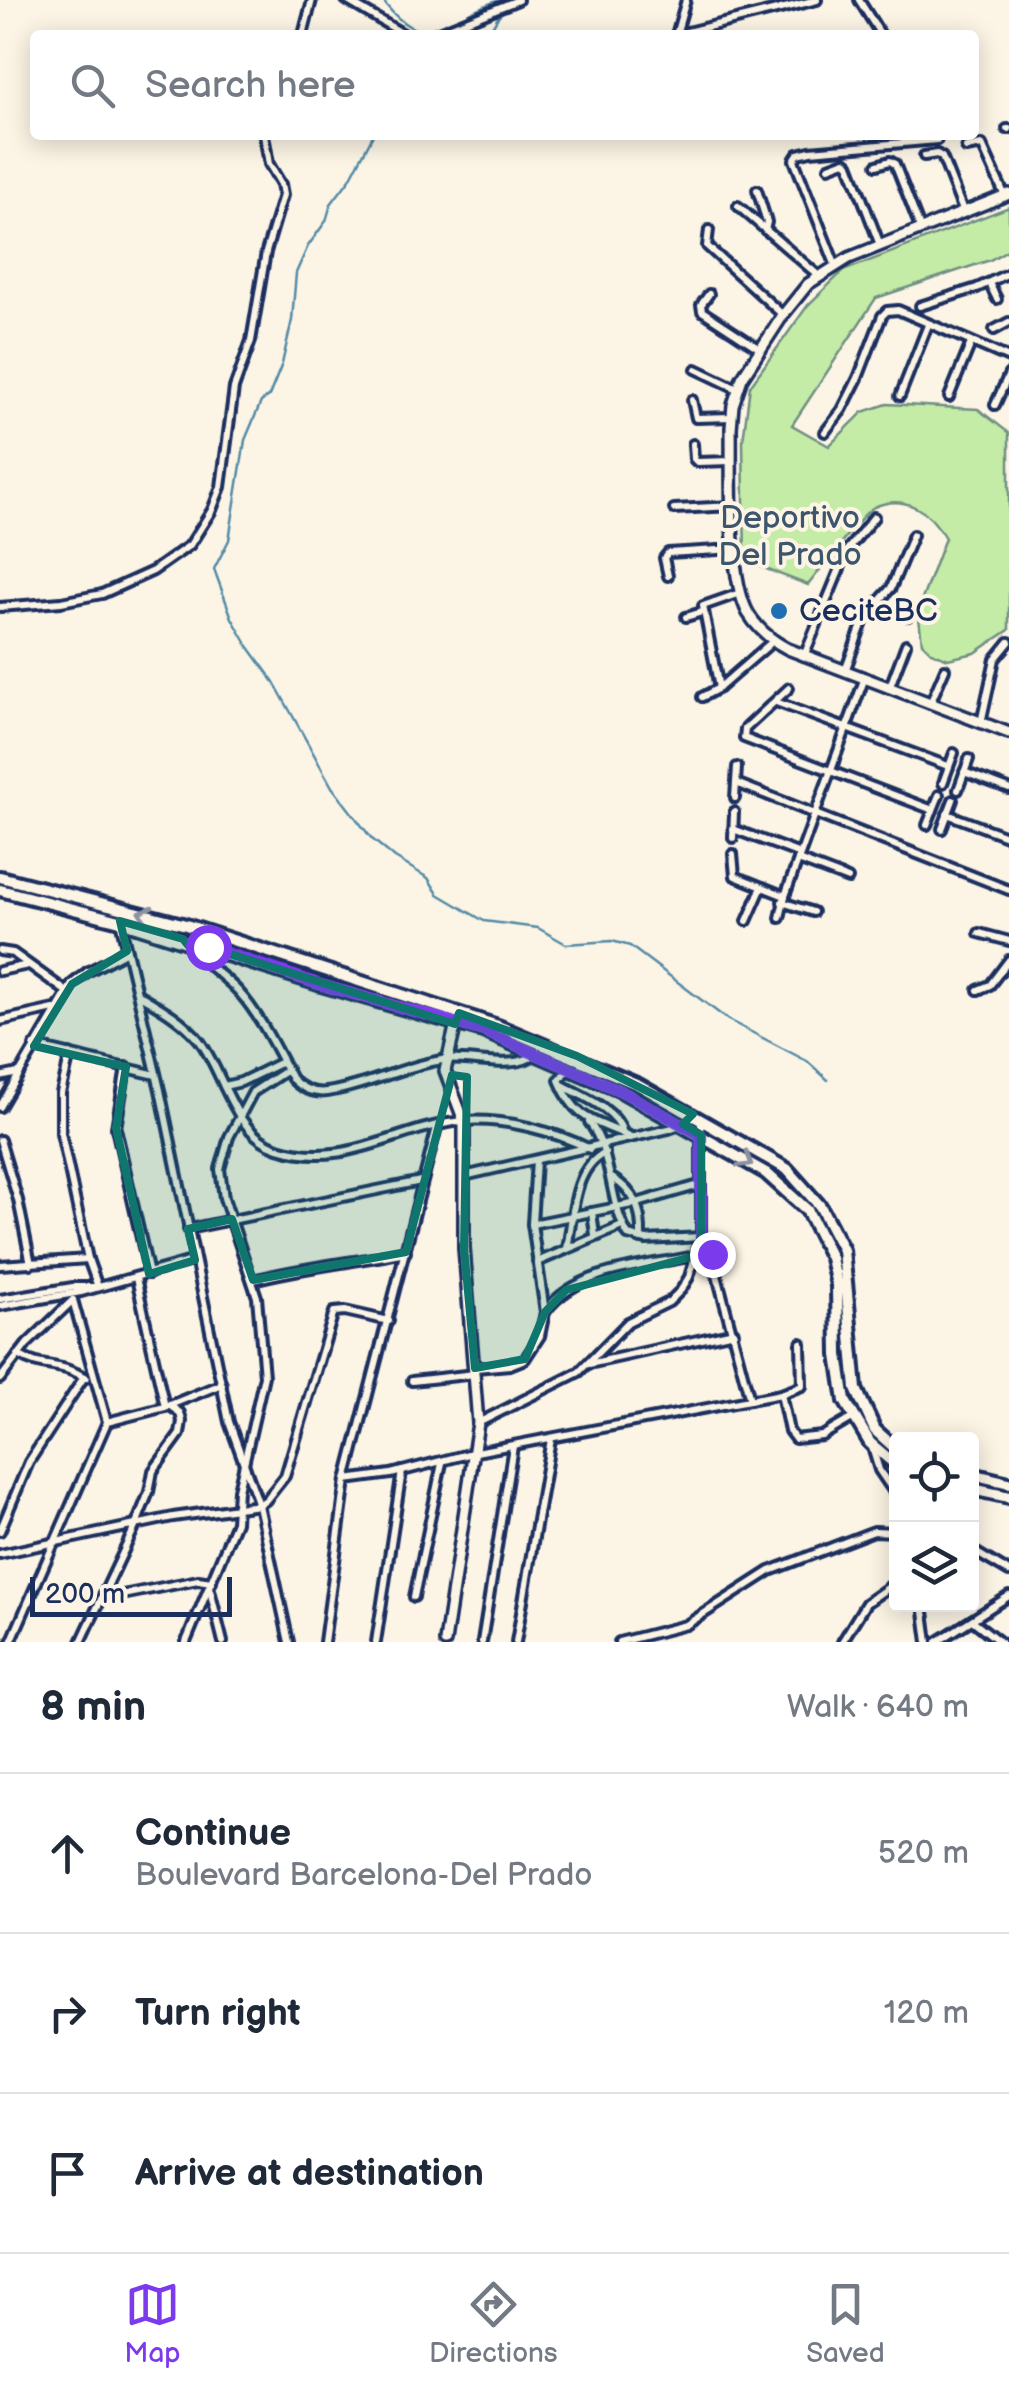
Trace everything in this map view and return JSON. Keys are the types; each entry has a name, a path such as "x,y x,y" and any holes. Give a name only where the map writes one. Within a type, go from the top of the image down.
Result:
{"main road":[{"path":"0,877 186,925 457,1019 577,1056 697,1116 787,1170 831,1222 845,1262 856,1389 875,1430 889,1443"},
{"path":"0,894 120,920 318,984 457,1019 571,1068 682,1124 766,1173 807,1210 831,1258 837,1286 838,1355 845,1401 870,1443 889,1459"},
{"path":"838,1355 851,1358"},
{"path":"979,1476 1009,1482"},
{"path":"979,1491 1009,1497"}],"street":[{"path":"305,30 312,0"},
{"path":"346,0 397,30"},
{"path":"443,30 518,0"},
{"path":"677,30 686,0"},
{"path":"696,30 817,0"},
{"path":"858,0 878,30"},
{"path":"0,607 102,594 165,564 190,546 212,510 221,487 234,388 251,341 266,252 282,195 281,184 269,164 265,140"},
{"path":"836,264 794,160 810,151 937,140"},
{"path":"966,148 982,145 1007,195 836,264 819,276 784,315 760,349 738,389 732,417 735,549 740,593 750,615 773,641 864,680 1009,733"},
{"path":"924,156 942,157 964,214"},
{"path":"829,167 845,161 849,164 880,246"},
{"path":"877,165 890,161 896,164 922,230"},
{"path":"757,190 768,222 765,230"},
{"path":"738,206 819,276"},
{"path":"710,230 707,246 784,315"},
{"path":"920,306 1009,274"},
{"path":"989,283 996,299"},
{"path":"708,294 702,311 760,349"},
{"path":"825,432 842,410 858,378 882,316 892,309 1009,358"},
{"path":"994,330 1009,322"},
{"path":"900,396 928,325"},
{"path":"949,397 970,343"},
{"path":"696,368 738,389"},
{"path":"995,405 1009,374"},
{"path":"692,400 696,418 732,417"},
{"path":"692,444 697,462 732,460"},
{"path":"674,508 734,506"},
{"path":"804,656 848,549 874,517"},
{"path":"844,672 865,617 891,588 912,535"},
{"path":"668,576 664,558 668,553 735,549"},
{"path":"686,617 740,593"},
{"path":"874,604 908,616"},
{"path":"703,609 720,688"},
{"path":"702,697 720,688 773,641"},
{"path":"981,723 994,659 1009,642"},
{"path":"889,689 906,644"},
{"path":"930,704 945,669"},
{"path":"780,918 864,680"},
{"path":"789,688 744,734 746,740 932,810"},
{"path":"776,702 948,766"},
{"path":"943,783 954,753"},
{"path":"958,790 968,759"},
{"path":"735,798 737,767"},
{"path":"964,772 1009,789"},
{"path":"736,783 1009,890"},
{"path":"926,824 939,794"},
{"path":"942,829 953,800"},
{"path":"734,812 733,834 848,879"},
{"path":"947,814 1009,837"},
{"path":"733,854 735,876 813,912"},
{"path":"747,921 762,887"},
{"path":"120,920 229,1422 258,1504 290,1642"},
{"path":"979,933 1009,941"},
{"path":"183,939 201,961 235,987 302,1088 328,1092 446,1058 512,1062 528,1060 536,1053"},
{"path":"201,961 208,947"},
{"path":"0,1107 67,992 87,972 127,950"},
{"path":"0,951 12,953 67,992"},
{"path":"978,990 990,985 1009,960"},
{"path":"0,970 30,965"},
{"path":"137,994 190,1030 202,1044 250,1130 275,1148 312,1156 352,1152 464,1121 509,1124 604,1150"},
{"path":"0,1021 55,1009"},
{"path":"445,1642 478,1423 476,1371 466,1300 464,1121 446,1079 446,1058 457,1019"},
{"path":"34,1046 156,1076"},
{"path":"70,1054 59,1111 88,1259 98,1287"},
{"path":"224,1086 242,1082 282,1062"},
{"path":"126,1067 116,1128 148,1274"},
{"path":"571,1068 560,1076 561,1084 604,1150 616,1207 631,1238 701,1238"},
{"path":"185,1642 232,1534 264,1376 262,1331 253,1280 224,1198 220,1168 229,1137 252,1092 287,1070"},
{"path":"0,1077 19,1073"},
{"path":"561,1084 607,1111 621,1124 623,1133"},
{"path":"478,1423 579,1372 628,1322 669,1302 689,1277 701,1238 701,1135 697,1116 632,1138 594,1158 579,1180 567,1249"},
{"path":"588,1122 632,1138"},
{"path":"324,1642 346,1480 437,1128"},
{"path":"0,1140 31,1264"},
{"path":"464,1176 590,1148"},
{"path":"536,1160 532,1224 545,1312"},
{"path":"610,1177 630,1189 637,1203 640,1239"},
{"path":"188,1229 421,1182"},
{"path":"532,1224 637,1203 700,1185"},
{"path":"592,1212 595,1235"},
{"path":"537,1262 622,1226"},
{"path":"701,1238 714,1259 750,1400"},
{"path":"253,1280 300,1268 406,1252"},
{"path":"412,1381 510,1365 525,1359 537,1344 545,1312 554,1300 578,1283 695,1256"},
{"path":"0,1266 88,1259"},
{"path":"0,1302 81,1292 195,1260"},
{"path":"81,1642 149,1492 153,1471 180,1434 182,1421 180,1414 167,1406 136,1278"},
{"path":"0,1302 73,1287 98,1287"},
{"path":"0,1380 18,1356 81,1292"},
{"path":"11,1642 107,1422 73,1300"},
{"path":"0,1554 258,1504 285,1476 334,1312 389,1322"},
{"path":"588,1364 734,1332"},
{"path":"346,1480 782,1394 802,1386 801,1343"},
{"path":"18,1356 34,1365 68,1366 94,1382"},
{"path":"0,1531 29,1462 84,1377"},
{"path":"107,1422 167,1406 222,1384"},
{"path":"782,1394 789,1431 795,1440 822,1436 854,1417"},
{"path":"516,1642 551,1439"},
{"path":"870,1443 889,1485"},
{"path":"482,1642 513,1446"},
{"path":"414,1597 442,1463"},
{"path":"376,1642 402,1471"},
{"path":"618,1642 686,1625 770,1570 874,1531 889,1532"},
{"path":"979,1554 1009,1572"},
{"path":"100,1600 198,1580 211,1585"},
{"path":"211,1585 224,1642"},
{"path":"842,1642 866,1604 889,1587"},
{"path":"936,1642 1009,1596"},
{"path":"925,1612 928,1642"},
{"path":"972,1620 1000,1642"}],"highlighted area":[{"path":"120,921 183,939 201,961 208,947 455,1024 459,1013 577,1056 693,1114 683,1124 701,1135 701,1237 695,1256 566,1290 545,1312 525,1359 475,1368 464,1248 467,1077 452,1075 406,1252 253,1280 232,1219 188,1229 195,1260 149,1274 116,1128 126,1067 34,1046 72,984 127,951"}],"green space":[{"name":"Deportivo Del Prado","path":"1009,207 1009,249 990,260 876,298 792,425 829,446 863,412 887,404 978,409 1009,433 1009,630 975,653 948,659 922,643 918,610 945,538 932,520 916,508 896,502 874,507 808,585 745,561 743,441 750,386 808,305 843,271"}],"waterway":[{"path":"379,0 398,19 421,30"},
{"path":"429,30 500,0"},
{"path":"488,30 502,10"},
{"path":"370,140 350,179 331,204 326,221 308,246 296,273 292,320 282,364 245,440 229,540 214,569 232,618 274,682 332,787 372,839 428,878 438,894 484,921 538,928 566,944 612,941 630,946 728,1020 807,1061 828,1080"}],"place":[{"name":"CeciteBC","path":"779,611"}],"route":[{"path":"208,947 318,984 483,1031 621,1091 701,1135 701,1238 712,1254"}]}
